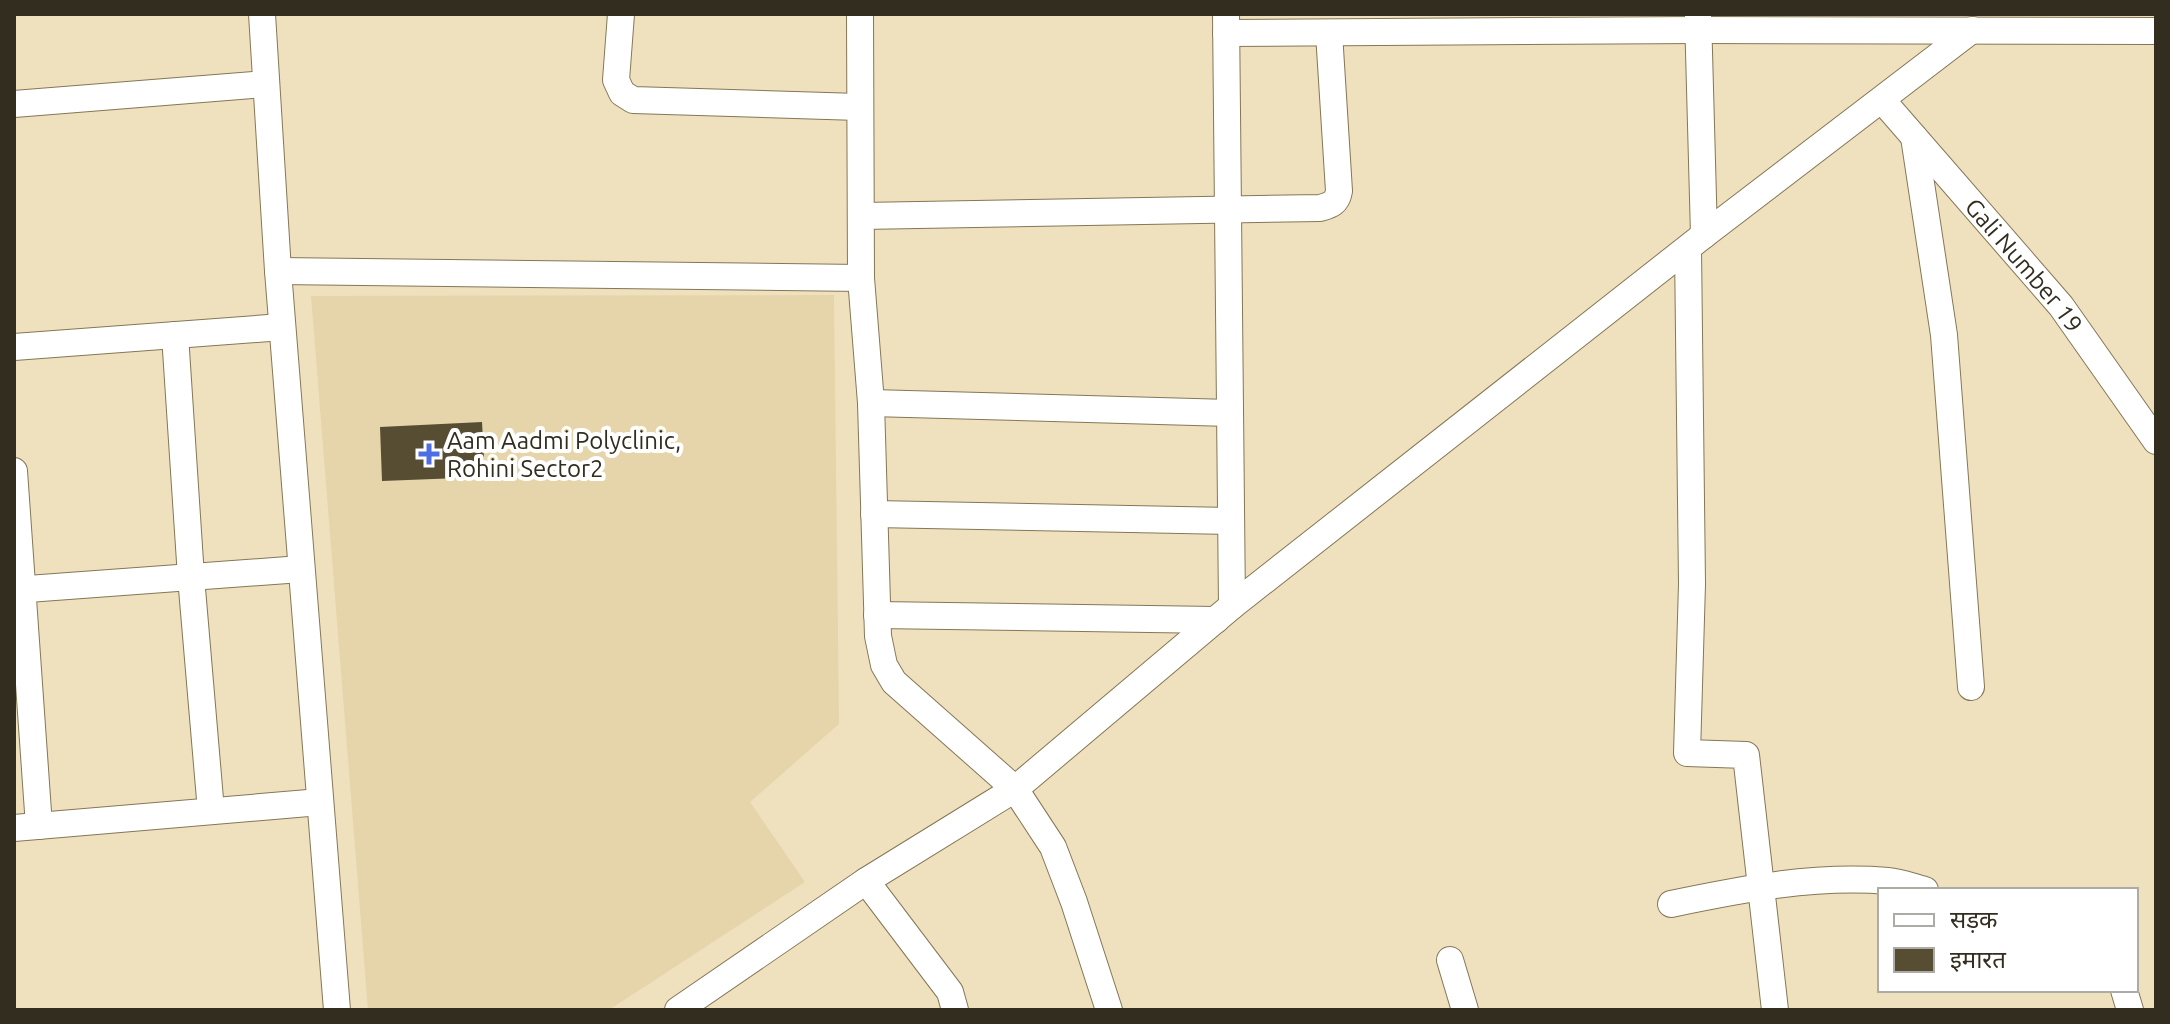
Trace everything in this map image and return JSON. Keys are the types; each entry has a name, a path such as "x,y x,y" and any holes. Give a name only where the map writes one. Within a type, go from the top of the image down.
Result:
{"street":[{"path":"262,14 282,327 337,1010"},
{"path":"621,14 616,80 622,93 633,100 859,107"},
{"path":"860,14 861,278 871,403 878,636 884,665 894,682 1015,789 1053,847 1109,1010"},
{"path":"1224,613 1231,521 1226,24 1329,33 1581,22 1699,22 1972,30 2023,22 2156,31"},
{"path":"1699,22 1687,753 1746,755 1775,1010"},
{"path":"678,1010 866,881 1015,789 1224,613 1696,242 1972,30"},
{"path":"861,216 1228,211 1332,205 1338,197 1329,33"},
{"path":"14,104 266,84"},
{"name":"Gali Number 19","path":"1882,100 2061,306 2156,441"},
{"path":"1914,137 1944,335 1971,687"},
{"path":"278,271 861,278"},
{"path":"14,347 282,327"},
{"path":"175,335 211,811"},
{"path":"871,403 1230,413"},
{"path":"14,471 27,827 320,802"},
{"path":"874,514 1231,521"},
{"path":"18,589 301,569"},
{"path":"877,615 1224,613"},
{"path":"1671,904 1761,885 1833,880 1891,881 1917,888"},
{"path":"866,881 950,992 955,1010"},
{"path":"1450,960 1465,1010"}],"shaded area":[{"path":"834,295 839,724 750,802 805,882 609,1010 368,1010 311,296"}],"building":[{"path":"482,422 485,477 382,481 380,427"}],"place":[{"name":"Aam Aadmi Polyclinic, Rohini Sector2","path":"429,454"}]}
